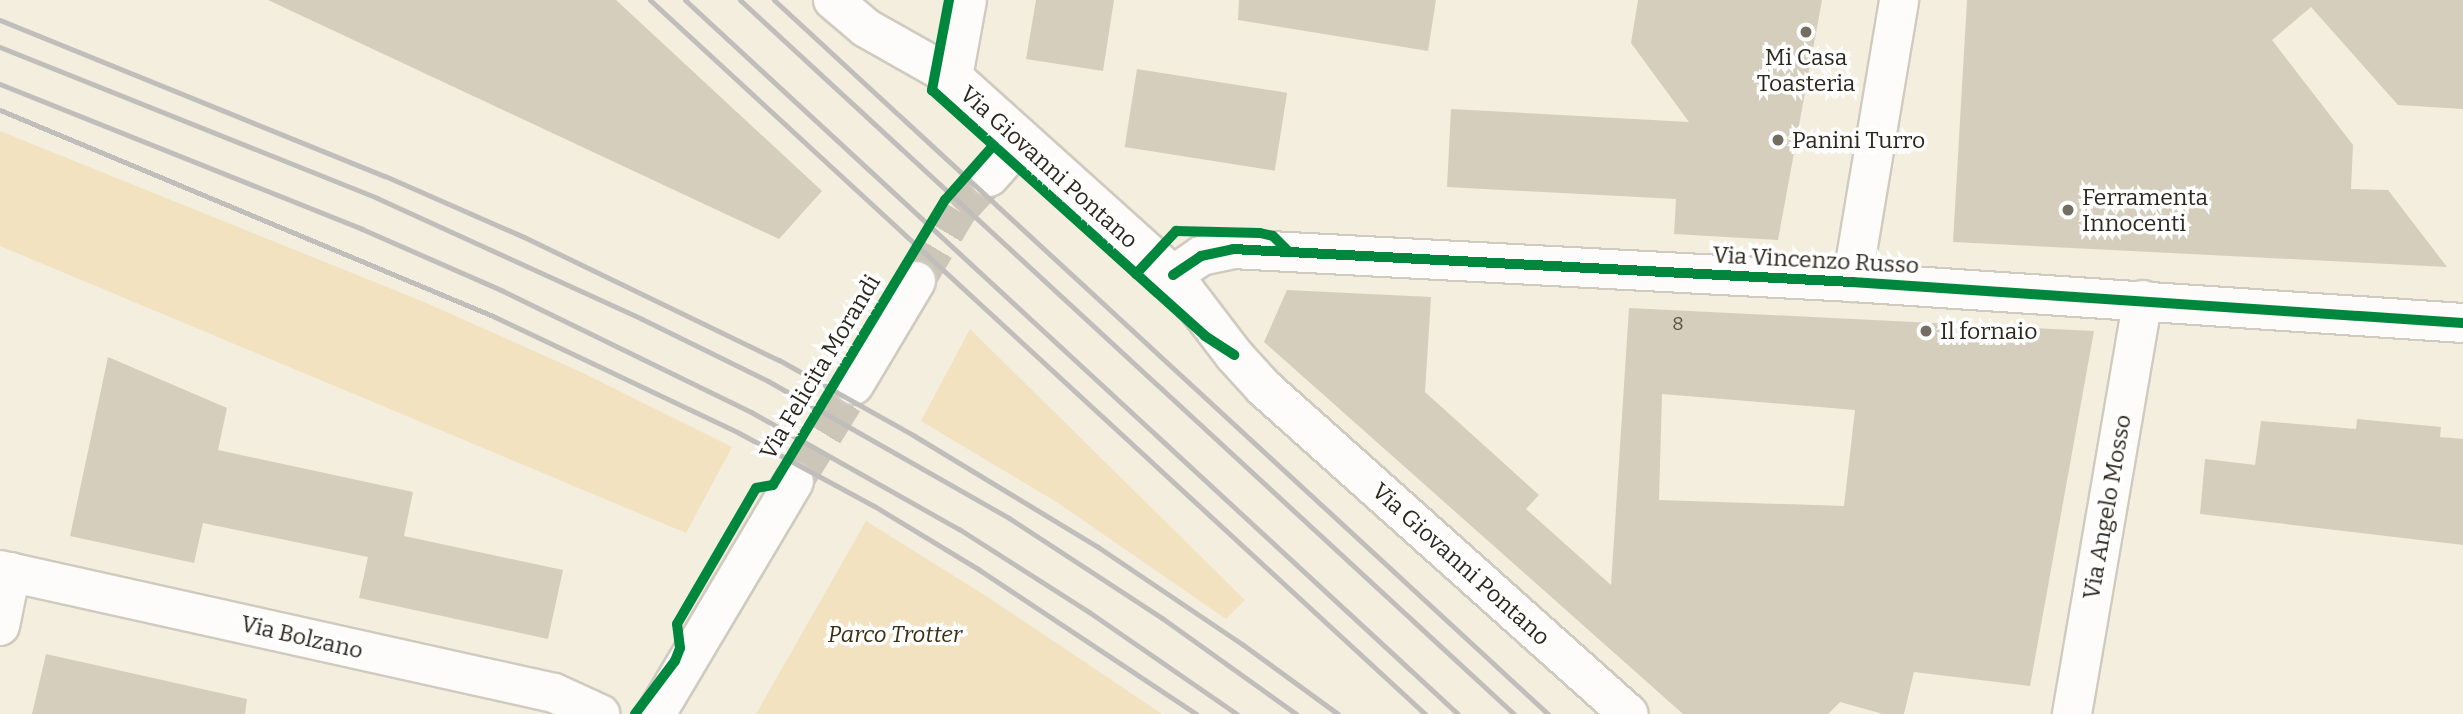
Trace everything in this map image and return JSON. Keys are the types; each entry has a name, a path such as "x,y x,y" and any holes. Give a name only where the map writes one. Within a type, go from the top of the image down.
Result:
{"street":[{"name":"Via Giovanni Pontano","path":"833,0 866,29 953,77 1172,275 1234,355 1264,388 1629,714"},
{"path":"953,77 967,0"},
{"path":"1852,282 1899,0"},
{"path":"989,177 1022,140"},
{"name":"Via Vincenzo Russo","path":"1172,275 1201,256 1233,249 1852,282 2463,323"},
{"name":"Via Felicita Morandi","path":"854,385 916,281"},
{"name":"Via Angelo Mosso","path":"2072,714 2143,300"},
{"name":"Via Felicita Morandi","path":"656,714 794,482"},
{"path":"0,626 6,571"},
{"name":"Via Bolzano","path":"6,571 554,693 600,714"}],"green space":[{"path":"0,131 424,302 581,372 732,447 686,533 0,246"},
{"path":"970,329 1245,600 1226,619 1058,503 921,421"},
{"name":"Parco Trotter","path":"866,521 986,596 1162,714 756,714"}],"building":[{"path":"268,0 616,0 822,191 779,239"},
{"path":"1036,0 1114,0 1103,71 1026,59"},
{"path":"1239,0 1436,0 1428,51 1238,20"},
{"path":"1638,0 1822,0 1778,240 1674,234 1676,199 1447,187 1451,109 1689,122 1631,43"},
{"path":"1967,0 2463,0 2463,109 2398,105 2311,7 2272,40 2353,145 2351,189 2388,190 2447,267 1953,242"},
{"path":"1137,69 1287,93 1275,171 1125,147"},
{"path":"1287,290 1431,297 1425,392 1539,495 1526,509 1611,585 1629,308 2094,331 2030,686 1914,672 1904,714 1883,714 1840,702 1828,714 1683,714 1264,342","holes":["1662,394 1855,410 1844,506 1659,500"]},
{"path":"108,357 227,408 218,450 413,492 404,536 563,570 548,639 359,598 368,557 203,523 194,563 70,536"},
{"path":"2357,419 2441,427 2440,437 2463,439 2463,545 2200,514 2205,459 2255,465 2261,421 2356,429"},
{"path":"46,654 247,699 245,714 32,714"}],"tunnel":[{"path":"916,281 958,210 989,177"},
{"path":"794,482 854,385"}],"railway":[{"path":"650,0 1425,714"},
{"path":"685,0 1458,714"},
{"path":"740,0 1514,714"},
{"path":"774,0 1548,714"},
{"path":"0,20 385,176 524,237 779,360 913,435 1098,547 1242,644 1338,714"},
{"path":"0,47 377,198 642,319 768,381 1009,518 1162,618 1296,714"},
{"path":"0,84 362,229 503,291 751,412 959,529 1089,612 1237,714"},
{"path":"0,110 493,316 739,433 874,506 978,569 1196,714"}],"cycle path":[{"path":"949,0 932,90 1205,336 1234,355"},
{"path":"635,714 675,661 680,648 677,624 756,488 773,485 945,200 993,146"},
{"path":"1136,274 1176,231 1260,233 1273,236 1289,252"},
{"path":"1173,275 1201,256 1233,249 1852,282 2463,323"}],"place":[{"name":"Mi Casa Toasteria","path":"1806,32"},
{"name":"Panini Turro","path":"1778,140"},
{"name":"Ferramenta Innocenti","path":"2068,210"},
{"name":"Il fornaio","path":"1926,331"}]}
